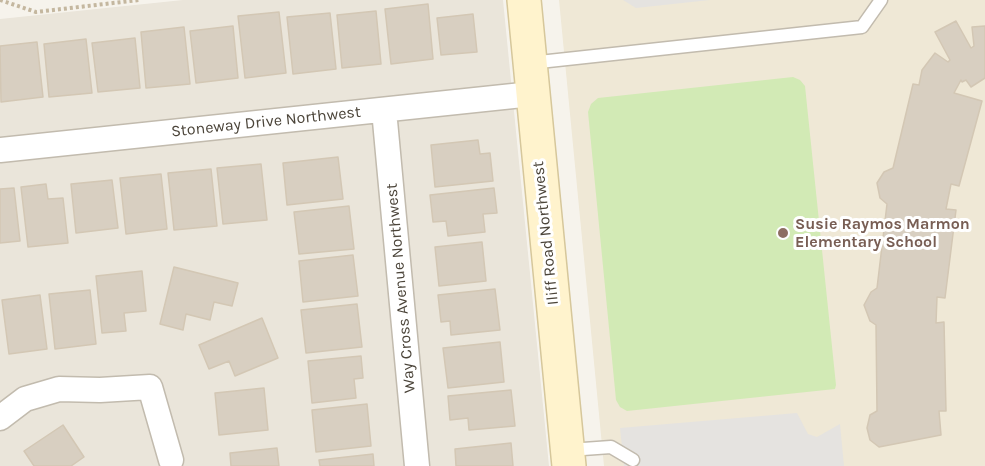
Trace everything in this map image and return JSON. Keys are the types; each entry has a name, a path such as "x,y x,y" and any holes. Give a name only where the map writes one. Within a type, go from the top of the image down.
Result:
{"street":[{"name":"Iliff Road Northwest","path":"524,0 568,458"},
{"name":"Stoneway Drive Northwest","path":"0,150 384,110 530,79"},
{"name":"Way Cross Avenue Northwest","path":"384,110 417,466"},
{"path":"0,418 25,399 59,389 100,390 150,387 171,460"}],"lane":[{"path":"530,79 862,27 881,0"},
{"path":"568,458 611,447 633,460"}],"path":[{"path":"0,0 36,12 139,0"}],"shaded area":[{"path":"183,0 503,0 549,466 0,466 0,19"},
{"name":"Susie Raymos Marmon Elementary School","path":"559,0 985,0 985,466 604,466"},
{"path":"623,0 710,0 636,8"},
{"path":"797,413 808,434 817,437 840,424 844,466 624,466 620,428"}],"green space":[{"path":"793,77 805,86 835,389 627,411 620,407 616,400 588,112 591,104 598,98"}],"building":[{"path":"428,4 433,59 391,64 385,9"},
{"path":"376,11 381,64 342,68 337,15"},
{"path":"279,12 286,73 245,78 238,16"},
{"path":"330,13 336,69 293,74 287,17"},
{"path":"473,14 477,52 441,55 437,18"},
{"path":"956,21 971,48 974,46 972,27 985,26 985,78 971,87 966,80 962,82 961,80 954,93 982,101 959,186 951,184 946,209 956,210 945,298 937,297 936,323 944,322 946,411 939,411 941,435 879,447 870,440 867,428 870,415 877,411 876,325 870,321 864,305 871,292 877,288 887,204 880,198 877,183 884,172 893,168 913,84 919,85 922,70 935,53 948,62 950,60 935,32"},
{"path":"233,26 238,78 196,83 190,31"},
{"path":"184,27 190,84 146,88 141,32"},
{"path":"135,38 140,88 98,92 92,43"},
{"path":"86,39 92,93 49,97 44,44"},
{"path":"37,42 43,97 1,102 0,46"},
{"path":"478,140 480,154 490,153 493,181 435,187 431,145"},
{"path":"338,157 343,199 287,205 283,163"},
{"path":"261,164 267,220 223,224 217,168"},
{"path":"211,169 217,226 174,230 168,173"},
{"path":"161,174 167,229 126,234 120,178"},
{"path":"112,180 118,228 76,233 71,184"},
{"path":"46,184 48,199 63,198 68,243 28,247 21,187"},
{"path":"14,188 20,241 0,243 0,189"},
{"path":"494,188 497,213 483,214 485,232 448,236 446,221 433,222 430,195"},
{"path":"349,206 354,249 299,254 294,212"},
{"path":"482,242 486,281 439,286 435,247"},
{"path":"353,255 358,296 303,302 299,261"},
{"path":"174,267 238,283 232,306 214,302 210,320 186,314 183,330 160,324"},
{"path":"142,271 146,311 124,313 126,331 102,333 96,276"},
{"path":"495,289 500,330 451,335 450,321 441,322 438,295"},
{"path":"90,290 96,344 55,349 49,294"},
{"path":"40,295 47,349 9,354 2,300"},
{"path":"357,304 362,347 306,353 301,310"},
{"path":"262,318 278,358 235,376 229,361 209,369 199,345"},
{"path":"500,342 504,382 448,388 443,348"},
{"path":"361,356 363,378 354,379 356,398 312,403 308,361"},
{"path":"264,388 268,430 219,435 215,393"},
{"path":"511,390 515,426 469,430 468,418 450,420 448,396"},
{"path":"367,404 371,446 316,452 312,410"},
{"path":"63,425 84,457 71,466 34,466 24,451"},
{"path":"511,443 513,466 456,466 455,449"},
{"path":"277,448 279,466 231,466 230,453"},
{"path":"373,454 374,466 320,466 319,460"}],"place":[{"name":"Susie Raymos Marmon Elementary School","path":"783,233"}]}
